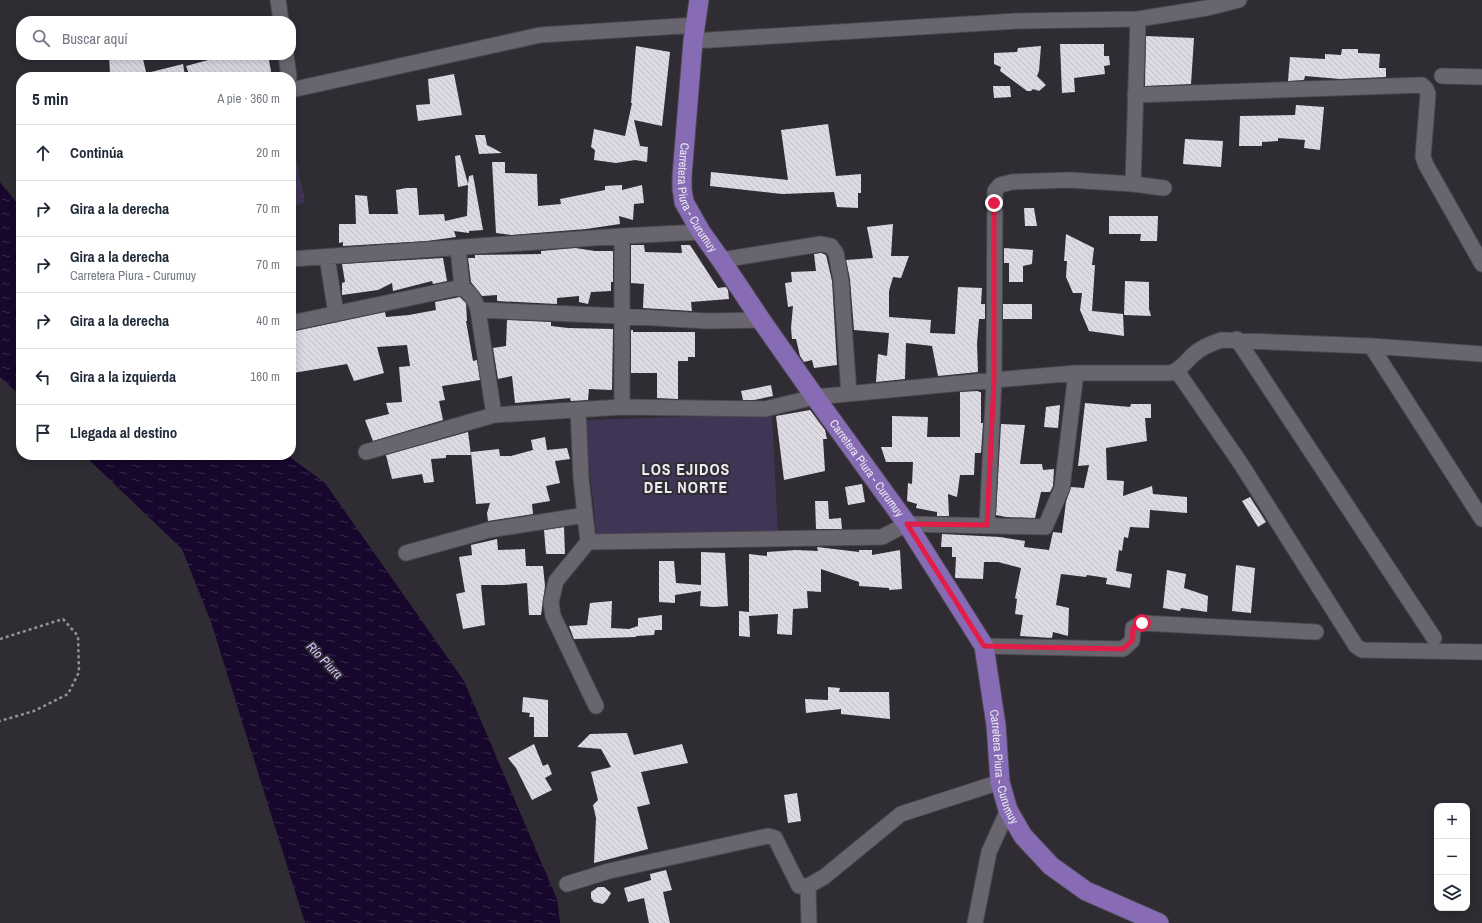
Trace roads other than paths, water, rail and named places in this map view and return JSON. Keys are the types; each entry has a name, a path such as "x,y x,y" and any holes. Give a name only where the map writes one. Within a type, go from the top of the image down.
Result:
{"main road":[{"name":"Carretera Piura - Curumuy","path":"699,0 682,189 684,202 701,232 761,320 907,524 984,646 996,725 1000,782 1008,810 1023,836 1051,866 1086,890 1159,923"}],"street":[{"path":"278,0 280,16"},
{"path":"296,89 540,35 695,33 1017,21 1138,19 1207,8 1239,0"},
{"path":"1133,184 1138,19"},
{"path":"287,60 288,72"},
{"path":"1442,76 1482,77"},
{"path":"1135,96 1422,85 1426,88 1428,94 1423,157 1424,161 1482,264"},
{"path":"296,95 309,86"},
{"path":"987,525 994,380 995,191 1000,185 1012,182 1069,180 1133,184 1164,188"},
{"path":"296,259 622,236 701,232"},
{"path":"622,236 622,407"},
{"path":"721,260 821,244 831,246 836,253 841,280 849,394"},
{"path":"458,248 462,287 470,293 476,301 478,310 494,415"},
{"path":"327,257 336,314"},
{"path":"296,322 462,287"},
{"path":"478,310 707,321 761,320"},
{"path":"366,452 494,415 622,407 765,409 815,397 994,380 1076,373 1170,373 1177,371 1195,354 1212,343 1222,340 1236,339 1371,346 1482,354"},
{"path":"1236,339 1434,638"},
{"path":"1371,346 1482,519"},
{"path":"1177,371 1241,464 1356,646 1362,650 1482,652"},
{"path":"588,542 882,537 907,524 1045,527 1062,488 1076,373"},
{"path":"578,410 581,478 588,542 556,581 551,602 553,616 596,706"},
{"path":"406,553 489,530 585,515"},
{"path":"984,646 1123,649 1132,641 1133,628 1142,623 1316,632"},
{"path":"567,884 609,871 768,836 775,838 799,886 808,886 824,877 901,814 1000,782"},
{"path":"975,923 989,852 1008,810"},
{"path":"808,886 809,923"}],"water":[{"path":"0,182 16,202 16,391 0,377"},
{"name":"Río Piura","path":"89,460 294,460 325,483 464,681 557,899 560,923 305,923 211,622 182,549"}],"district":[{"name":"LOS EJIDOS DEL NORTE","path":"686,478"}]}
